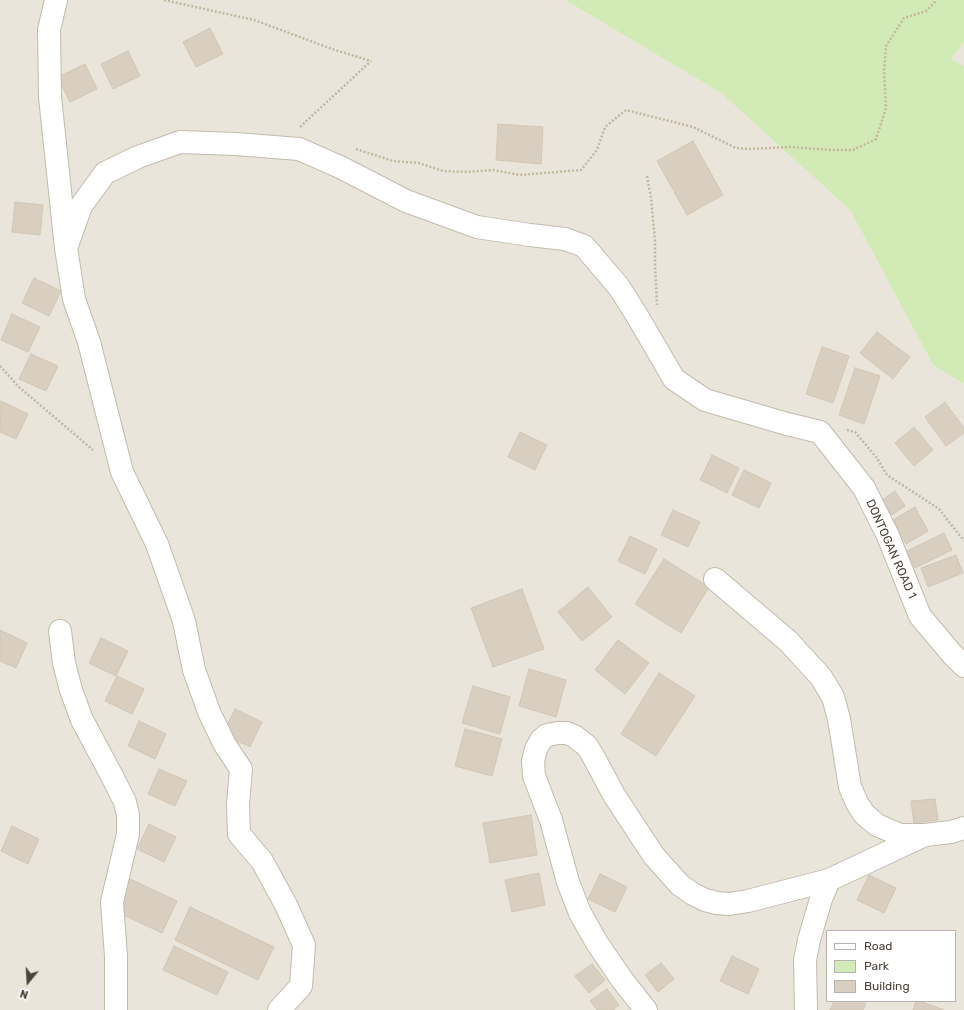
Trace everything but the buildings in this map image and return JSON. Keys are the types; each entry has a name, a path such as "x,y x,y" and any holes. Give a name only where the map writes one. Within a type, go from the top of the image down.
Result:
{"street":[{"path":"56,0 49,30 50,97 66,248 74,299 89,342 122,472 157,544 184,621 194,670 209,712 225,745 241,768 238,804 239,834 262,861 286,904 304,945 301,986 279,1010"},
{"path":"66,248 81,206 105,173 138,157 180,142 236,144 299,149 340,167 406,201 477,226 565,239 584,246 619,287 674,379 705,400 786,424 820,432"},
{"name":"DONTOGAN ROAD 1","path":"820,432 864,488 888,536 920,616 964,666"},
{"path":"714,579 788,641 821,677 833,698 839,719 850,787 864,814 877,825 900,835 925,835 951,832 964,828"},
{"path":"60,631 64,663 71,690 82,720 114,778 125,802 128,815 126,841 112,902 116,956 116,1010"},
{"path":"646,1010 623,981 597,943 580,913 568,882 551,820 534,776 533,762 536,749 541,740 552,734 568,733 587,746 614,795 654,856 680,885 705,900 729,904 748,901 829,880 925,835"},
{"path":"806,1010 805,960 809,940 821,899 829,880"}],"path":[{"path":"164,0 254,20 332,49 371,61 278,148"},
{"path":"349,149 356,149 393,162 419,163 443,171 468,172 493,170 520,175 581,170 597,150 605,127 626,110 693,127 736,148 749,149 790,147 853,150 876,139 886,108 884,70 886,46 904,18 926,11 937,0"},
{"path":"647,176 651,198 655,240 658,308"},
{"path":"0,366 19,387 40,406 122,472"},
{"path":"820,432 831,428 838,428 855,432 877,458 887,475 939,509 964,540"}],"shaded area":[{"path":"0,0 565,0 721,93 850,210 933,365 964,384 964,1010 0,1010"},
{"path":"964,42 964,66 951,59"}],"green space":[{"path":"565,0 964,0 964,42 951,59 964,66 964,384 933,365 850,210 721,93"}]}
